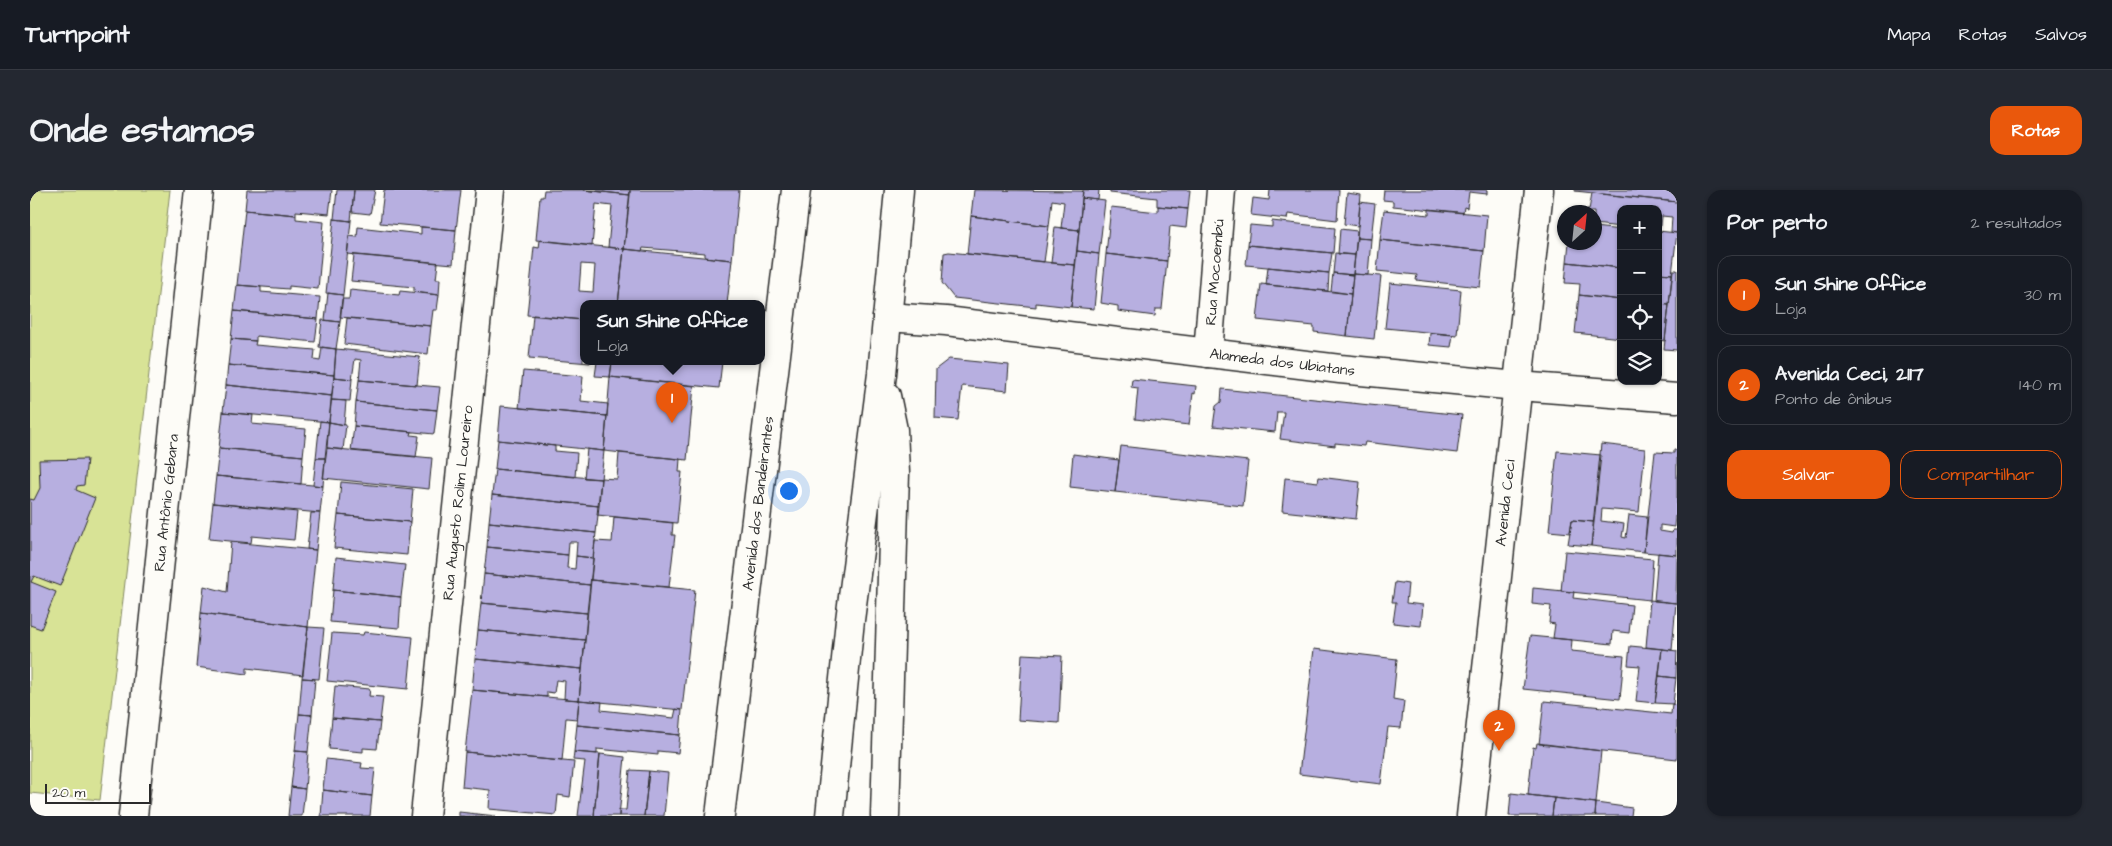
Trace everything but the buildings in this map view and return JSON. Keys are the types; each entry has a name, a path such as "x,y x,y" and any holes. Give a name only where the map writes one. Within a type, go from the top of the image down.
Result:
{"main road":[{"name":"Rua Antônio Gebara","path":"133,816 198,190"},
{"name":"Rua Augusto Rolim Loureiro","path":"425,816 490,190"},
{"name":"Avenida dos Bandeirantes","path":"720,816 796,190"},
{"path":"830,816 850,620 882,374 899,190"},
{"name":"Rua Mocoembú","path":"1208,353 1221,190"},
{"name":"Avenida Ceci","path":"1472,816 1539,190"},
{"name":"Alameda dos Ubiatans","path":"886,317 946,322 1340,369 1517,386 1677,398"},
{"path":"882,374 893,430 895,473 885,816"}],"green space":[{"path":"30,190 170,190 100,800 30,793"}],"place":[{"name":"Sun Shine Office","path":"672,423"},
{"name":"Avenida Ceci, 2117","path":"1499,751"}]}
